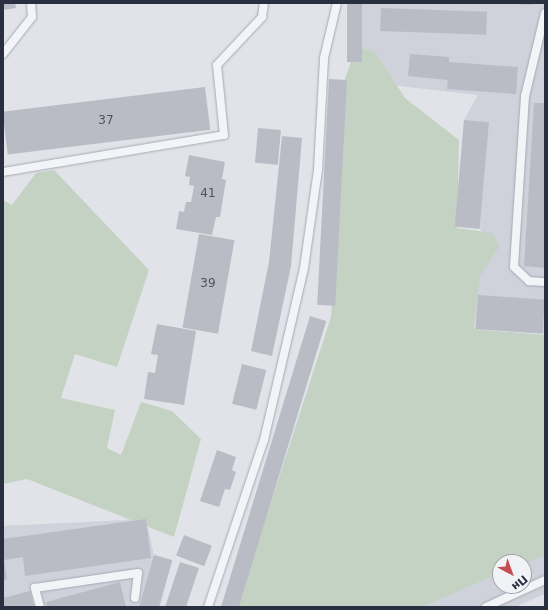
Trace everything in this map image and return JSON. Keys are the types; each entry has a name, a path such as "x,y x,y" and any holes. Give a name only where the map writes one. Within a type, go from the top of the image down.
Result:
{"lane":[{"path":"3,54 32,17 31,3"},
{"path":"3,172 224,134 217,65 262,17 264,3"},
{"path":"208,607 264,440 304,268 318,170 324,58 337,3"},
{"path":"545,13 542,37 524,96 514,267 529,281 545,282"},
{"path":"40,607 35,588 138,573 135,598"},
{"path":"486,607 545,580"}],"shaded area":[{"path":"362,3 545,3 545,334 475,329 481,229 456,227 464,120 478,95 347,80"},
{"path":"146,519 154,555 172,560 160,607 3,607 3,526"},
{"path":"545,542 545,594 515,607 395,607 492,565 492,594 532,594 532,554 517,554"}],"green space":[{"path":"357,47 375,52 405,98 459,140 457,228 493,233 499,247 480,276 474,329 545,335 545,555 532,561 532,554 492,554 492,576 422,607 237,607 331,317 342,173 334,142 341,89"},
{"path":"54,170 149,270 117,367 75,354 61,398 115,410 107,448 121,455 141,402 172,411 201,439 174,537 27,479 3,484 3,200 12,205 36,173"}],"building":[{"path":"3,3 15,3 16,8 3,10"},
{"path":"347,3 362,3 362,62 347,62"},
{"path":"531,3 531,5 517,4"},
{"path":"381,8 487,12 486,35 380,31"},
{"path":"410,54 449,57 449,62 518,67 516,94 447,89 448,80 408,76"},
{"path":"329,79 347,80 335,306 317,305"},
{"path":"205,87 210,130 8,155 3,112"},
{"path":"534,103 545,103 545,268 524,266"},
{"path":"464,120 489,122 480,229 455,227"},
{"path":"258,128 281,130 278,165 255,163"},
{"path":"282,136 302,138 291,266 272,356 251,351 269,262"},
{"path":"189,155 225,162 222,179 226,180 220,217 216,217 212,235 176,229 179,211 184,212 186,202 191,202 194,186 189,185 190,177 185,176"},
{"path":"199,234 234,240 218,334 183,328"},
{"path":"478,295 545,300 542,334 476,329"},
{"path":"310,316 326,321 239,607 221,607"},
{"path":"157,324 196,331 184,405 144,399 148,372 155,373 158,355 151,354"},
{"path":"242,364 266,370 256,410 232,404"},
{"path":"217,450 236,457 232,470 236,472 230,490 225,489 219,507 200,501"},
{"path":"146,519 151,558 25,576 23,557 4,560 7,579 3,580 3,539"},
{"path":"184,535 212,546 204,566 176,556"},
{"path":"154,555 172,560 159,607 139,607"},
{"path":"180,562 199,568 186,607 165,607"},
{"path":"120,582 126,607 47,607 46,602"},
{"path":"30,591 34,607 3,607 3,598"}]}
